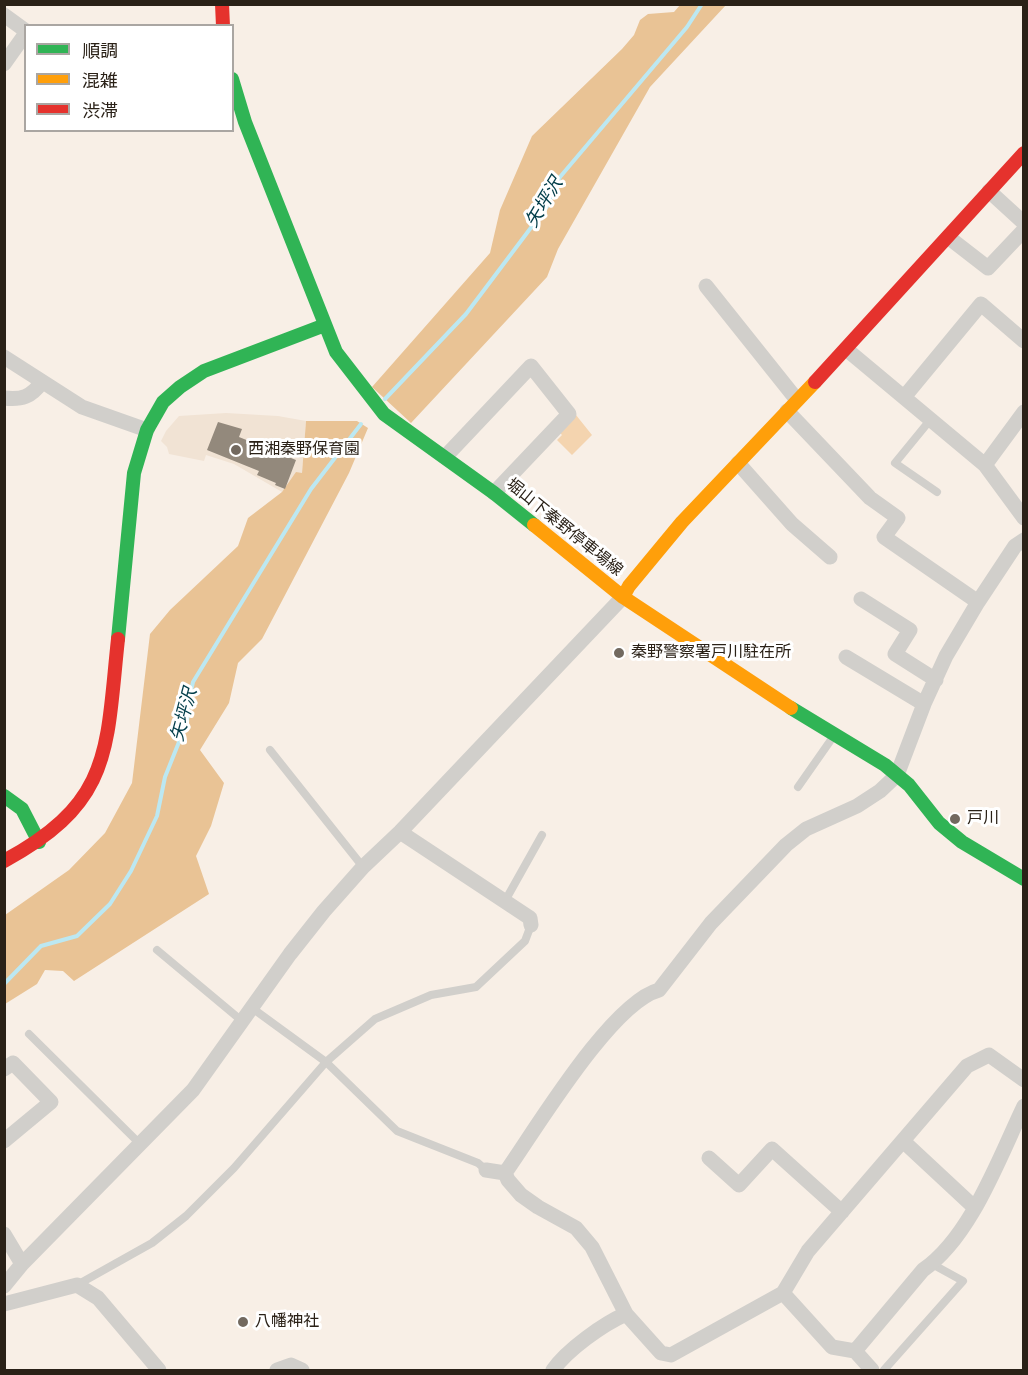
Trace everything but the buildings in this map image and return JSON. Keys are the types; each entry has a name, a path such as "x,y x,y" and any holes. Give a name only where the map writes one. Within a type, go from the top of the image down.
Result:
{"main road":[{"path":"222,4 224,24"},
{"name":"堀山下秦野停車場線","path":"234,86 245,122 336,352 384,414 494,493 624,597 788,706 885,765 909,785 939,823 962,842 1023,879"},
{"path":"624,597 628,586 675,531 846,349 1023,153"},
{"path":"4,861 39,842 70,815 92,783 103,758 109,725 135,473 147,430 163,402 204,371 325,325"},
{"path":"4,796 16,802 39,842"},
{"path":"4,808 15,816 39,842"}],"street":[{"path":"4,15 24,30"},
{"path":"4,64 24,35"},
{"path":"989,191 1023,223"},
{"path":"948,237 988,268 1023,230"},
{"path":"706,286 792,406 870,498 898,518 884,537 978,602"},
{"path":"904,396 985,299 1023,341"},
{"path":"846,349 985,465 1023,518"},
{"path":"4,357 82,407 147,430"},
{"path":"445,457 531,366 569,414 494,493"},
{"path":"4,398 17,400 26,398 35,392 42,382"},
{"path":"985,465 1023,412"},
{"path":"738,463 792,524 830,557"},
{"path":"505,1173 599,1037 648,993 659,990 711,923 786,845 806,829 857,806 880,791 897,775 946,656 1015,546 1023,540"},
{"path":"4,1286 21,1264 193,1090 290,954 363,867 400,832 624,597"},
{"path":"861,599 910,630 895,654 936,680"},
{"path":"846,657 924,705"},
{"path":"400,832 530,918 531,925"},
{"path":"505,1173 521,1195 576,1228 592,1247 626,1314 661,1353 671,1355 783,1293 808,1251 967,1066 989,1055 1023,1080"},
{"path":"4,1069 13,1063 51,1102 4,1141"},
{"path":"855,1351 923,1270 932,1264 962,1229 975,1208 1023,1106"},
{"path":"903,1141 975,1208"},
{"path":"710,1158 739,1185 772,1149 842,1212"},
{"path":"486,1170 505,1173"},
{"path":"4,1234 21,1264"},
{"path":"4,1304 77,1285 98,1298 159,1371"},
{"path":"783,1293 831,1347 855,1351 872,1371"},
{"path":"554,1371 584,1341 611,1321 626,1314"},
{"path":"277,1371 291,1365 302,1371"}],"lane":[{"path":"931,419 895,463 937,492"},
{"path":"798,787 835,734"},
{"path":"270,750 363,867"},
{"path":"505,901 542,835"},
{"path":"77,1285 152,1243 186,1216 234,1168 326,1062 375,1018 430,995 476,987 525,941 531,925"},
{"path":"157,950 242,1021"},
{"path":"252,1008 326,1062 397,1131 478,1163 486,1170"},
{"path":"30,1034 140,1144"},
{"path":"884,1371 963,1281 932,1264"}],"shaded area":[{"path":"680,5 726,5 650,87 558,249 547,277 411,423 372,387 490,253 500,210 532,136 622,49 634,35 640,20 648,14 674,12"},
{"name":"西湘秦野保育園","path":"226,413 278,416 306,421 302,473 282,492 234,464 206,455 204,461 169,454 167,447 161,441 179,416"},
{"path":"576,415 592,435 572,455 557,440 562,435 560,433"},
{"path":"306,421 357,421 368,428 349,473 262,639 238,663 229,703 200,750 224,783 211,826 196,856 209,894 74,981 63,971 45,970 37,984 5,1004 5,915 69,870 105,833 132,783 150,634 170,610 238,546 248,518 282,492 296,472 302,473"}],"waterway":[{"name":"矢坪沢","path":"385,399 466,314 548,205 560,177 687,27 702,4"},
{"name":"矢坪沢","path":"4,984 41,946 77,936 110,904 131,871 157,816 165,777 187,722 193,682 311,489 361,424"}],"traffic: fast":[{"path":"234,86 245,122 336,352 384,414 494,493 534,525"},
{"path":"118,639 134,473 147,430 163,402 204,371 325,325"},
{"path":"791,708 885,765 909,785 939,823 962,842 1024,879"},
{"path":"4,796 22,809 39,842"}],"traffic: slow":[{"path":"623,597 629,586 682,522 815,382"},
{"path":"534,525 623,597 791,708"}],"traffic: jam":[{"path":"222,4 223,24"},
{"path":"815,382 1024,153"},
{"path":"4,861 40,839 66,817 85,794 97,770 105,742 118,639"}],"place":[{"name":"西湘秦野保育園","path":"236,450"},
{"name":"秦野警察署戸川駐在所","path":"619,653"},
{"name":"戸川","path":"955,819"},
{"name":"八幡神社","path":"243,1322"}]}
